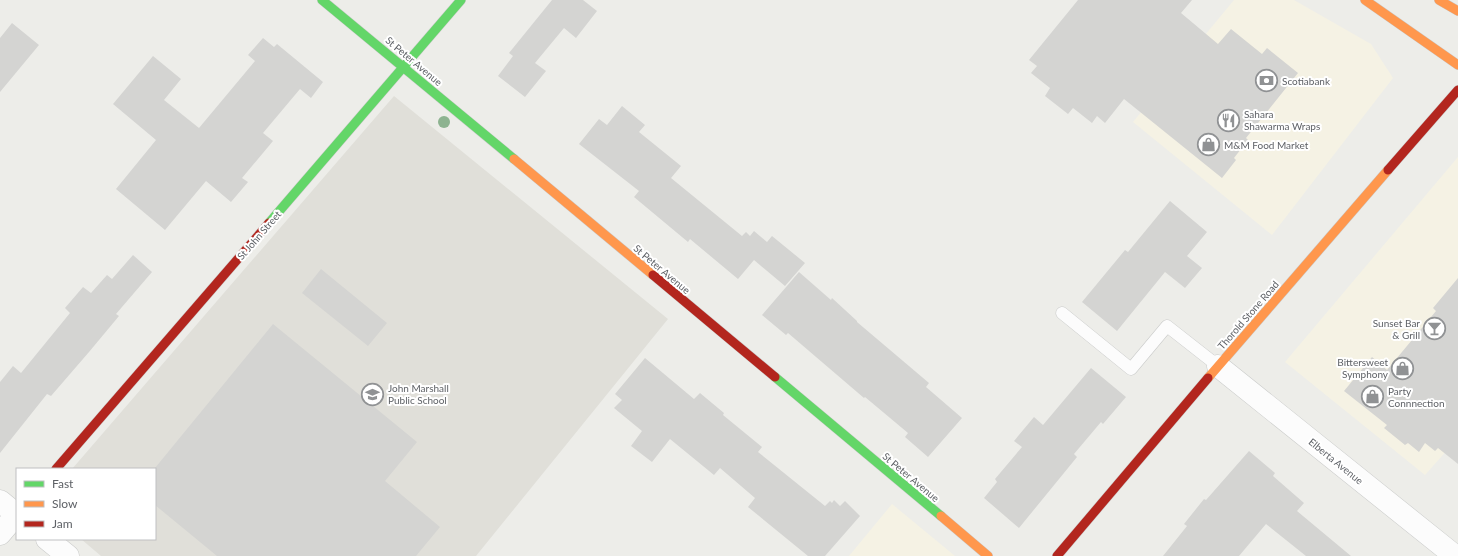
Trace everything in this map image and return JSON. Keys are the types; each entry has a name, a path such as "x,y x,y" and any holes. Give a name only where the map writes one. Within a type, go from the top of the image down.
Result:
{"street":[{"name":"St Peter Avenue","path":"322,0 988,556"},
{"name":"St John Street","path":"57,468 461,0"},
{"path":"1365,0 1458,64"},
{"path":"1438,0 1458,11"},
{"name":"Thorold Stone Road","path":"1057,556 1218,366 1458,90"},
{"name":"Elberta Avenue","path":"1218,366 1455,556"},
{"path":"0,534 13,511"},
{"path":"48,540 68,556"}],"lane":[{"path":"1062,313 1131,369 1167,326 1218,366"}],"shaded area":[{"path":"1234,0 1294,0 1371,44 1393,78 1272,235 1133,122"},
{"name":"John Marshall Public School","path":"394,96 668,319 476,556 101,556 82,540 156,540 156,468 73,468"},
{"path":"1458,157 1458,438 1425,475 1285,362"},
{"path":"892,504 955,556 849,556"}],"building":[{"path":"552,0 583,0 597,11 576,38 564,28 535,63 546,71 525,97 498,76 513,56 509,53"},
{"path":"1078,0 1192,0 1181,13 1218,44 1231,29 1262,54 1267,48 1298,73 1246,138 1248,140 1234,158 1236,160 1222,178 1124,99 1105,123 1097,116 1092,123 1073,108 1068,114 1045,96 1050,88 1031,73 1037,66 1029,60"},
{"path":"12,23 39,45 0,92 0,38"},
{"path":"263,38 274,47 277,44 323,82 311,98 300,89 263,133 273,141 242,178 248,182 231,202 206,181 165,230 116,189 156,140 113,104 153,56 181,79 164,100 199,128 255,61 248,55"},
{"path":"622,106 645,125 639,132 681,166 671,178 742,236 746,232 750,236 754,231 767,242 772,236 805,263 785,286 754,260 738,279 690,239 688,242 634,197 639,191 579,144 599,119 607,125"},
{"path":"1170,201 1207,232 1187,256 1202,268 1185,288 1165,272 1117,331 1082,302 1125,250 1128,252"},
{"path":"133,255 152,272 116,314 119,316 89,352 51,396 47,394 0,453 0,382 13,366 21,373 70,313 65,308 83,287 91,293 107,275 112,279"},
{"path":"321,269 387,323 368,346 302,293"},
{"path":"799,272 831,300 832,298 857,322 929,383 926,387 962,418 928,457 905,437 908,433 865,397 864,398 788,333 786,335 762,315"},
{"path":"1458,278 1458,464 1438,448 1435,451 1425,443 1419,452 1408,443 1405,445 1384,428 1387,425 1344,391 1372,357 1387,370 1436,311 1433,308"},
{"path":"273,324 417,442 385,481 440,527 416,556 217,556 156,506 155,468"},
{"path":"645,358 694,399 700,393 724,413 723,415 762,447 758,452 825,506 830,501 832,503 834,500 840,506 845,501 860,516 825,556 808,556 748,507 755,498 720,468 714,475 670,439 652,462 631,446 642,431 614,408 622,400 615,394"},
{"path":"1091,368 1126,397 1103,424 1101,422 1074,454 1077,457 1019,528 984,498 997,482 995,479 1022,447 1014,441 1034,417 1043,425"},
{"path":"1249,451 1275,473 1273,476 1304,503 1297,511 1351,556 1306,556 1266,524 1239,556 1163,556 1187,526 1184,524 1204,499 1206,500"}],"traffic: fast":[{"path":"322,0 514,159"},
{"path":"269,223 461,0"},
{"path":"775,377 941,516"}],"traffic: slow":[{"path":"1365,0 1458,65"},
{"path":"1439,0 1458,11"},
{"path":"514,159 653,275"},
{"path":"1208,378 1388,170"},
{"path":"941,516 988,556"}],"traffic: jam":[{"path":"1388,170 1458,90"},
{"path":"57,468 269,223"},
{"path":"653,275 775,377"},
{"path":"1057,556 1208,378"}],"place":[{"name":"Scotiabank","path":"1266,81"},
{"name":"Sahara Shawarma Wraps","path":"1229,120"},
{"name":"M&M Food Market","path":"1208,145"},
{"name":"Sunset Bar & Grill","path":"1435,329"},
{"name":"Bittersweet Symphony","path":"1403,368"},
{"name":"John Marshall Public School","path":"372,394"},
{"name":"Party Connnection","path":"1373,397"}]}
